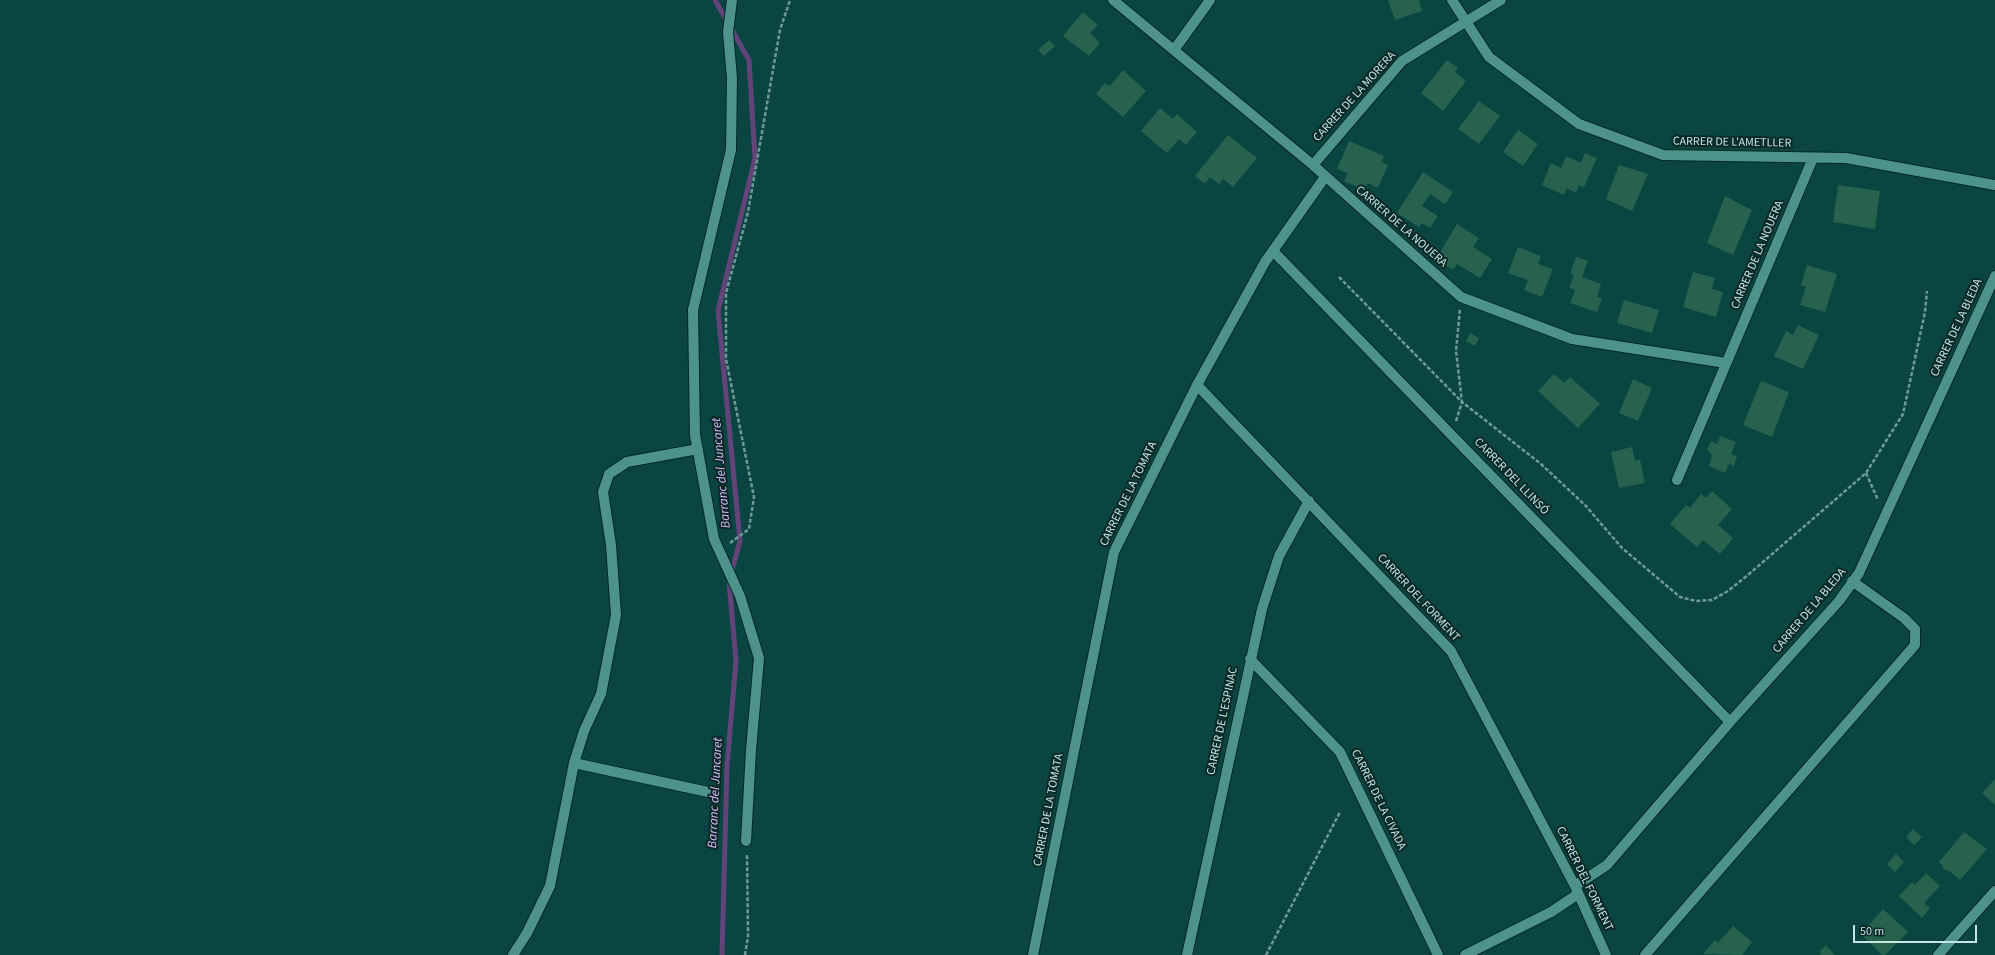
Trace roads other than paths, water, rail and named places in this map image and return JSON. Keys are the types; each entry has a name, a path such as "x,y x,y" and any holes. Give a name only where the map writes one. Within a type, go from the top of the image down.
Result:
{"street":[{"path":"732,0 728,32 732,78 732,150 693,310 695,435 714,539 740,596 759,658 751,750 746,842"},
{"name":"CARRER DE LA NOUERA","path":"1113,0 1313,165 1461,297 1572,339 1726,363"},
{"path":"1174,50 1210,0"},
{"name":"CARRER DE L'AMETLLER","path":"1452,0 1488,57 1578,124 1663,155 1846,158 1995,185"},
{"name":"CARRER DE LA MORERA","path":"1313,165 1402,61 1501,0"},
{"name":"CARRER DE LA NOUERA","path":"1677,480 1813,158"},
{"name":"CARRER DE LA TOMATA","path":"1029,955 1034,950 1114,552 1197,385 1265,262 1325,177"},
{"name":"CARRER DEL LLINSÓ","path":"1273,251 1730,722"},
{"name":"CARRER DE LA BLEDA","path":"1465,955 1551,912 1607,865 1730,722 1839,601 1859,573 1995,276"},
{"name":"CARRER DEL FORMENT","path":"1197,385 1451,651 1576,890 1606,955"},
{"path":"513,955 527,933 550,886 574,763 584,731 601,694 616,615 611,545 603,492 609,474 627,462 698,449"},
{"name":"CARRER DE L'ESPINAC","path":"1187,955 1262,609 1279,556 1309,501"},
{"path":"1645,955 1915,645 1915,629 1904,618 1852,581"},
{"name":"CARRER DE LA CIVADA","path":"1250,659 1340,752 1438,955"},
{"path":"574,763 708,792"},
{"path":"1938,955 1995,891"}],"waterway":[{"name":"Barranc del Juncaret","path":"715,0 749,60 755,158 718,311 740,541 729,581 736,661 727,766 722,955"}]}
